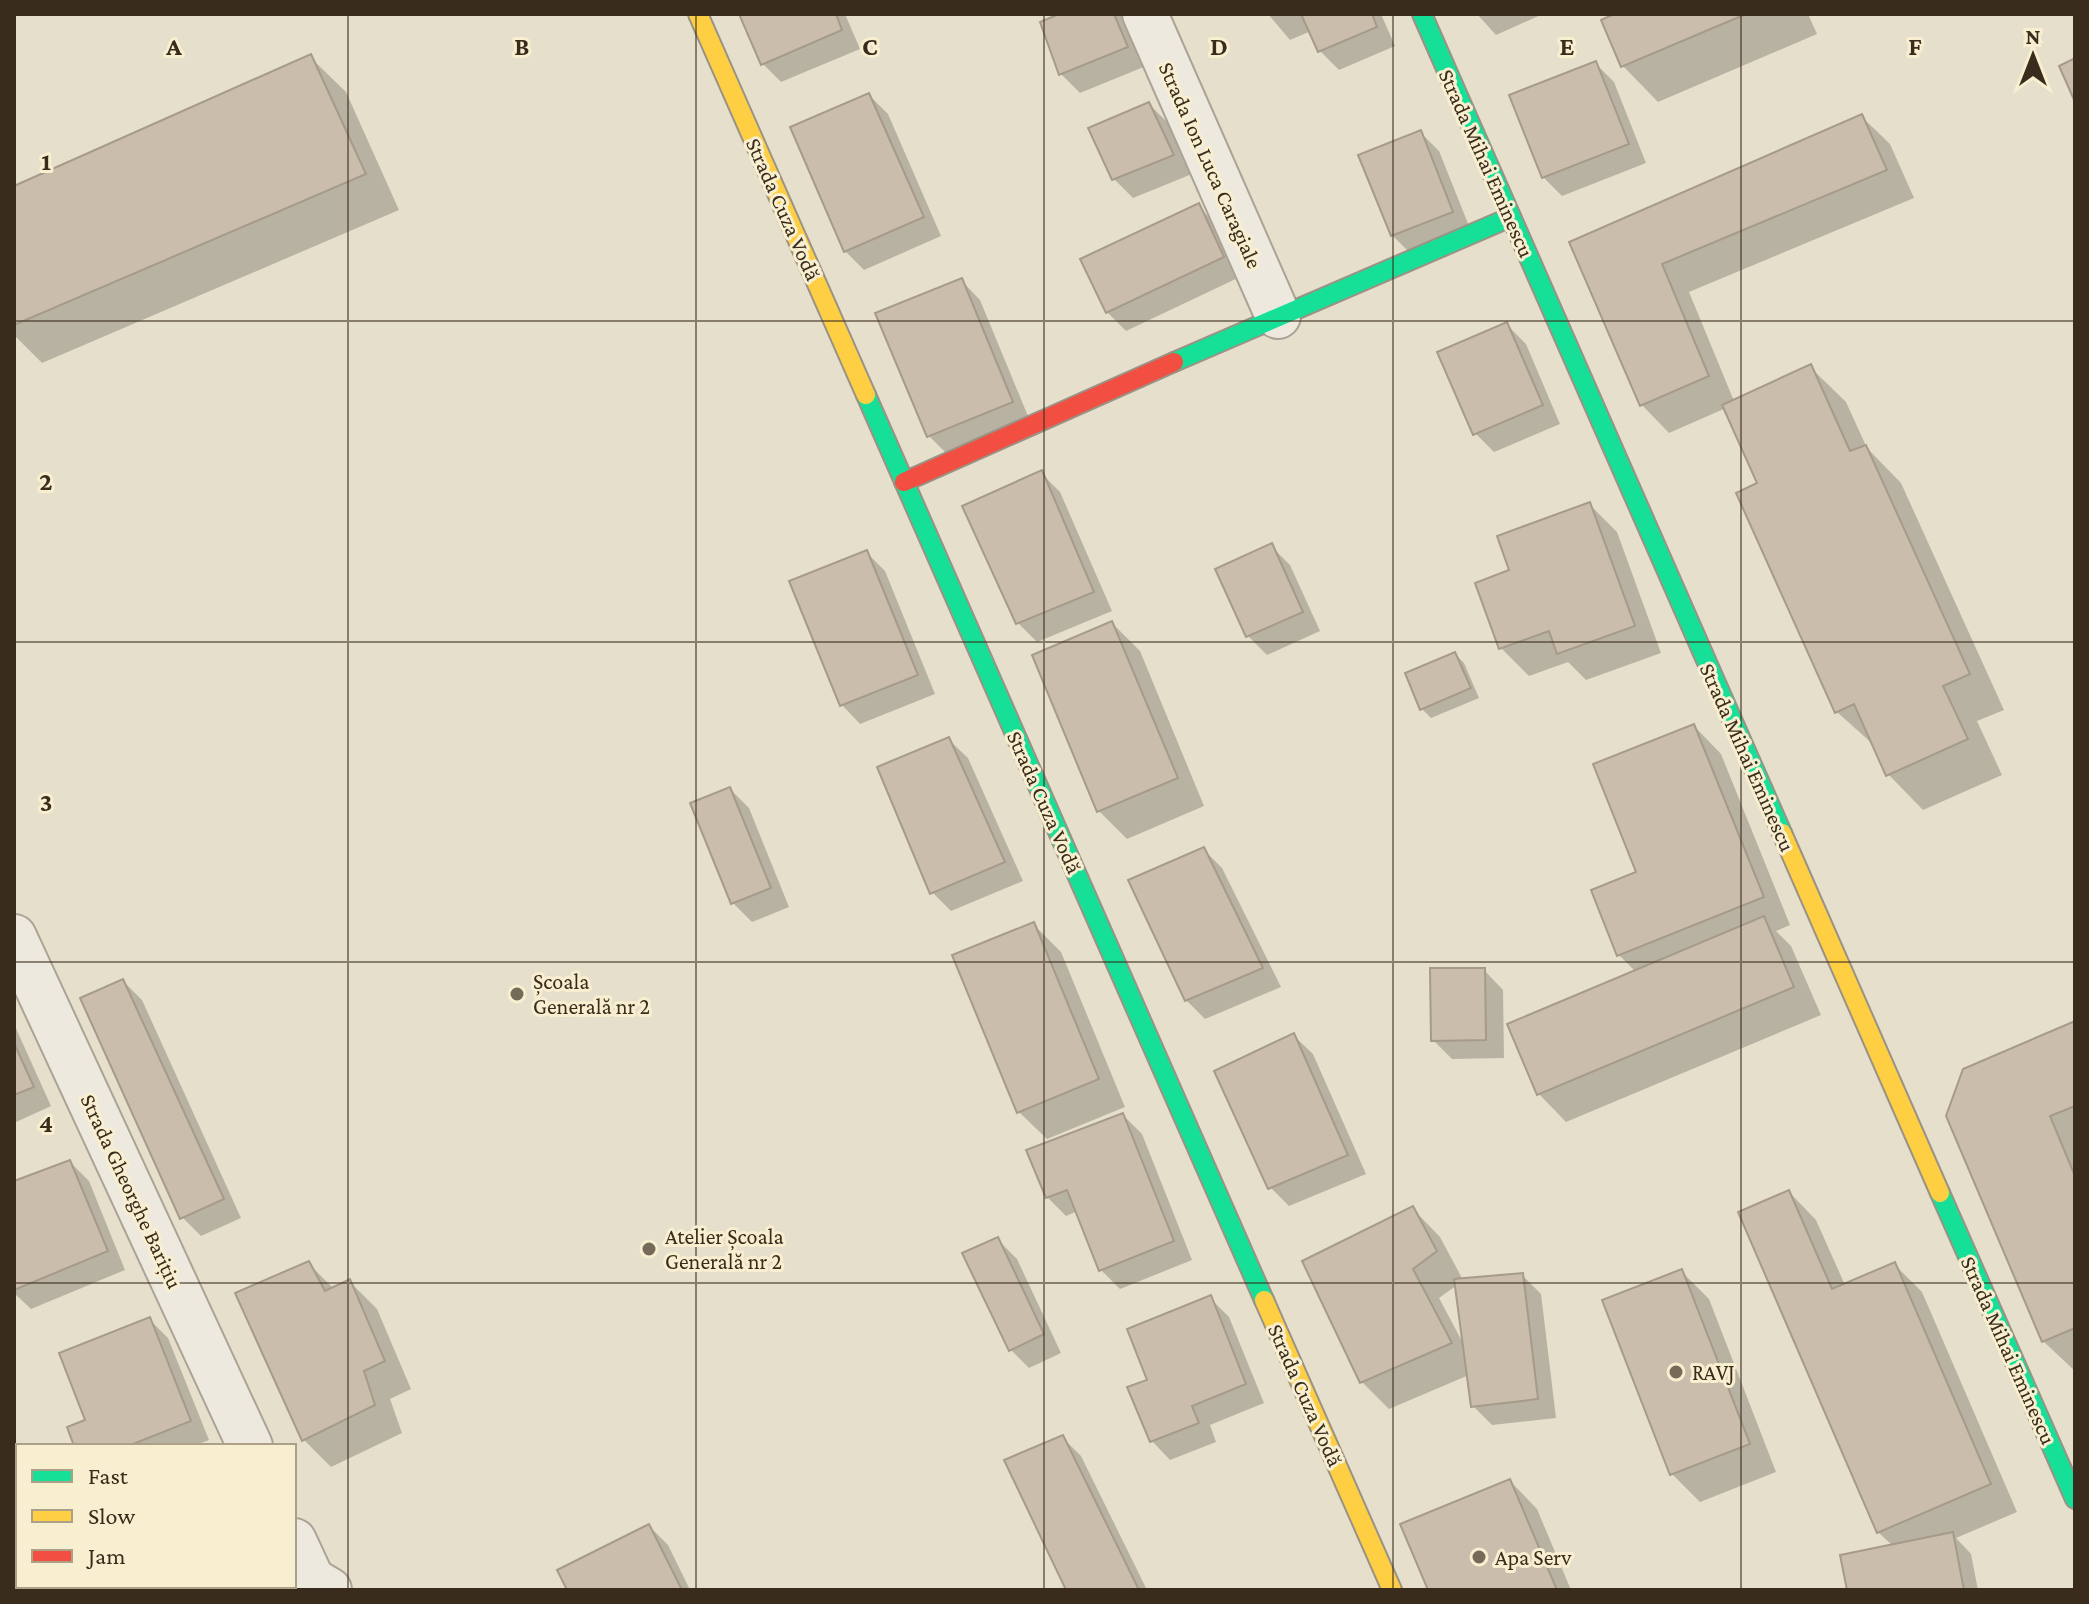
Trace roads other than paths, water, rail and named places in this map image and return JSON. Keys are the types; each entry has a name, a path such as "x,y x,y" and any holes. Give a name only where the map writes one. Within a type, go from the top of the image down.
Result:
{"street":[{"name":"Strada Cuza Vodă","path":"698,14 1392,1590"},
{"name":"Strada Ion Luca Caragiale","path":"1145,14 1278,316"},
{"name":"Strada Mihai Eminescu","path":"1422,14 2075,1499"},
{"path":"904,482 948,460 1511,217"},
{"name":"Strada Gheorghe Barițiu","path":"14,937 249,1444"},
{"path":"296,1545 312,1580 329,1590"}],"place":[{"name":"Școala Generală nr 2","path":"517,994"},
{"name":"Atelier Școala Generală nr 2","path":"649,1249"},
{"name":"RAVJ","path":"1676,1372"},
{"name":"Apa Serv","path":"1479,1557"}]}
